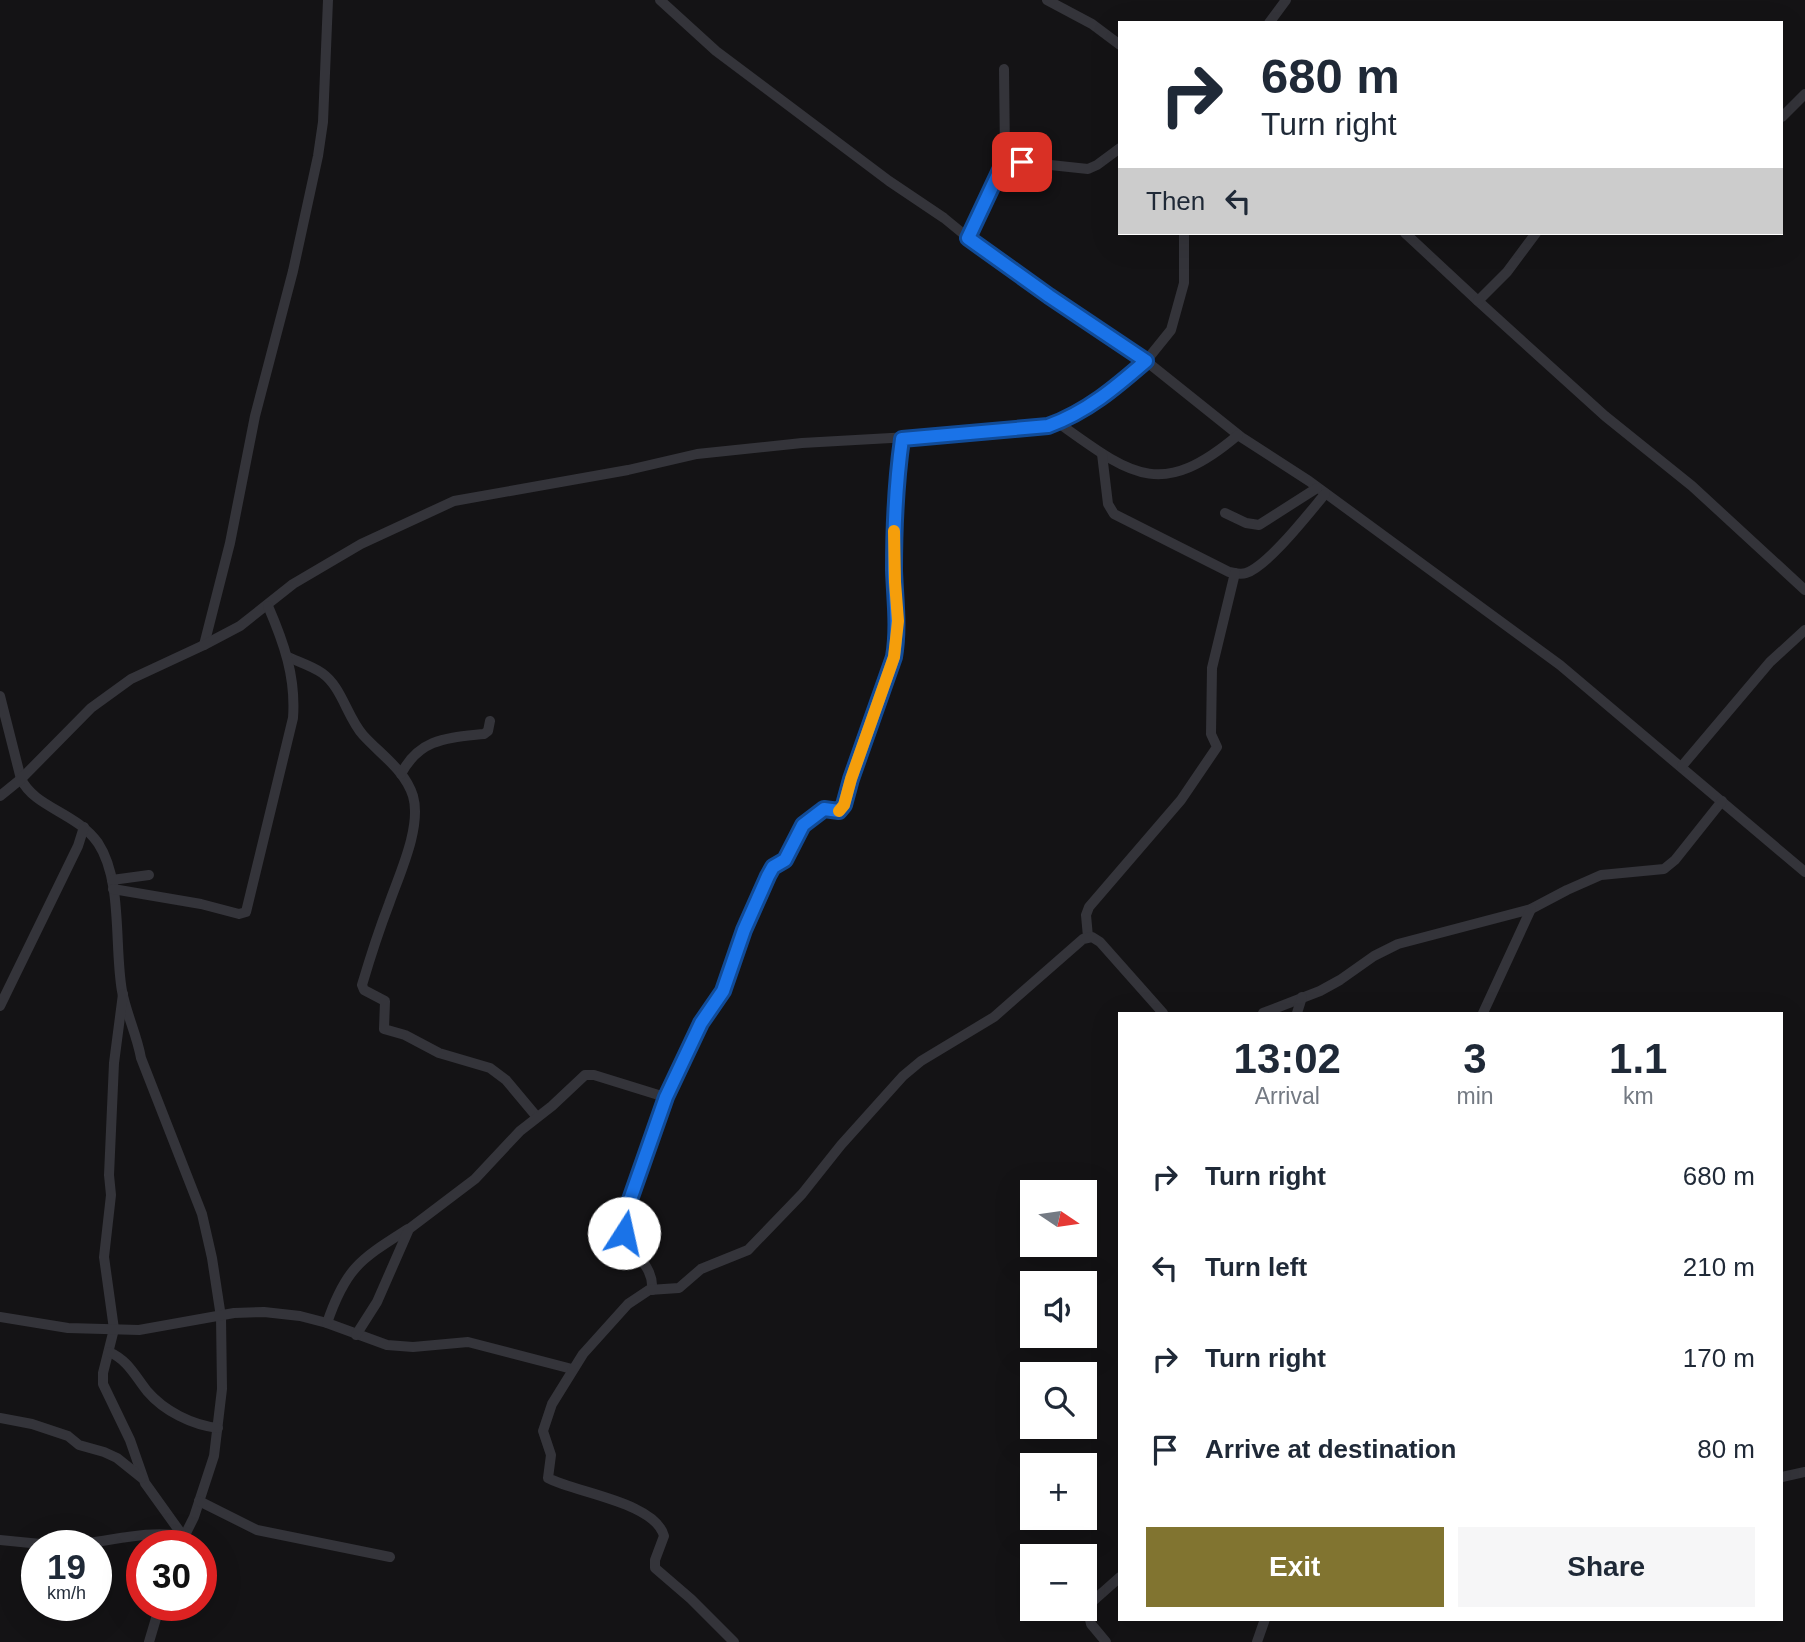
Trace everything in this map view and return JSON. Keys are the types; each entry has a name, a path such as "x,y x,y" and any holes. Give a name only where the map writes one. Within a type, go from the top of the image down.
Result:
{"street":[{"path":"204,645 219,590 255,416 293,271 318,156 323,122 328,0"},
{"path":"660,0 695,34 742,72 889,181 1049,296 1146,361 1238,435 1321,491 1560,665 1805,872"},
{"path":"1047,0 1092,24 1118,44"},
{"path":"1270,21 1286,0"},
{"path":"968,238 1000,170 1006,149 1004,69"},
{"path":"1783,116 1805,94"},
{"path":"1000,170 1022,162 1088,169 1118,149"},
{"path":"0,796 21,779 91,708 131,679 204,645 247,621 293,584 361,544 467,497 595,476 697,454 802,443 902,439 1030,428 1057,422 1096,402 1146,361 1166,337 1175,319 1184,283 1184,235"},
{"path":"1407,235 1605,416 1709,501 1805,590"},
{"path":"1478,301 1507,272 1535,235"},
{"path":"1057,422 1102,454 1146,474 1171,474 1212,457 1238,435"},
{"path":"652,1290 650,1271 630,1246 624,1233 623,1221 666,1097 701,1023 723,991 744,930 771,871 785,860 803,825 824,809 839,811 844,805 894,657 898,621 894,529 902,439"},
{"path":"1102,454 1108,504 1114,514 1193,555 1235,573 1249,572 1265,560 1321,491"},
{"path":"1225,513 1246,523 1259,525 1321,491"},
{"path":"1088,937 1086,915 1091,904 1181,800 1217,747 1212,734 1212,667 1235,573"},
{"path":"113,885 245,913 293,718 294,700 288,657 268,606"},
{"path":"1682,766 1770,662 1805,630"},
{"path":"288,657 321,673 329,680 363,735 401,774 414,798 413,829 407,859 390,900 362,987 385,1001 384,1029 405,1035 439,1053 490,1068 506,1080 537,1117"},
{"path":"0,696 21,779 30,793 84,827 99,845 113,885 123,994 114,1063 109,1175 111,1195 104,1257 114,1329 103,1373 104,1389 130,1440 143,1479 174,1530"},
{"path":"401,774 418,750 447,738 484,734 488,732 490,720"},
{"path":"1267,1012 1330,986 1374,956 1398,944 1531,909 1601,875 1664,869 1675,860 1723,801"},
{"path":"0,1006 69,865 84,827"},
{"path":"113,885 149,875"},
{"path":"1483,1012 1531,909"},
{"path":"1088,937 1100,942 1162,1012"},
{"path":"734,1642 655,1568 655,1560 664,1536 655,1521 628,1506 548,1478 550,1451 543,1431 552,1404 583,1354 636,1297 652,1290 679,1288 701,1269 748,1250 802,1194 841,1145 903,1076 931,1055 994,1017 1074,946 1088,937"},
{"path":"123,994 141,1058 202,1214 221,1317 222,1389 218,1428 210,1470 187,1530"},
{"path":"1297,1012 1302,998"},
{"path":"327,1323 344,1282 369,1253 409,1229 475,1179 537,1117 588,1074 666,1097"},
{"path":"356,1335 377,1302 409,1229"},
{"path":"0,1317 68,1328 149,1329 234,1313 264,1312 300,1316 401,1347 468,1342 572,1369"},
{"path":"109,1352 122,1359 148,1393 168,1409 193,1423 218,1428"},
{"path":"0,1418 33,1424 68,1436 79,1445 117,1458 143,1479"},
{"path":"1783,1477 1805,1472"},
{"path":"199,1502 257,1530 390,1557"},
{"path":"0,1540 21,1542"},
{"path":"1106,1642 1091,1624 1087,1611 1095,1598 1118,1579"},
{"path":"149,1642 155,1621"},
{"path":"1257,1642 1264,1621"}],"slow traffic":[{"path":"839,811 843,809 894,657 898,631 894,531"}],"route":[{"path":"624,1233 623,1221 656,1120 701,1023 723,991 744,930 768,876 773,867 785,860 803,825 824,809 843,809 896,645 898,621 894,529 902,439 1048,426 1063,421 1096,402 1146,361 968,238 1000,170 1022,162"}]}
